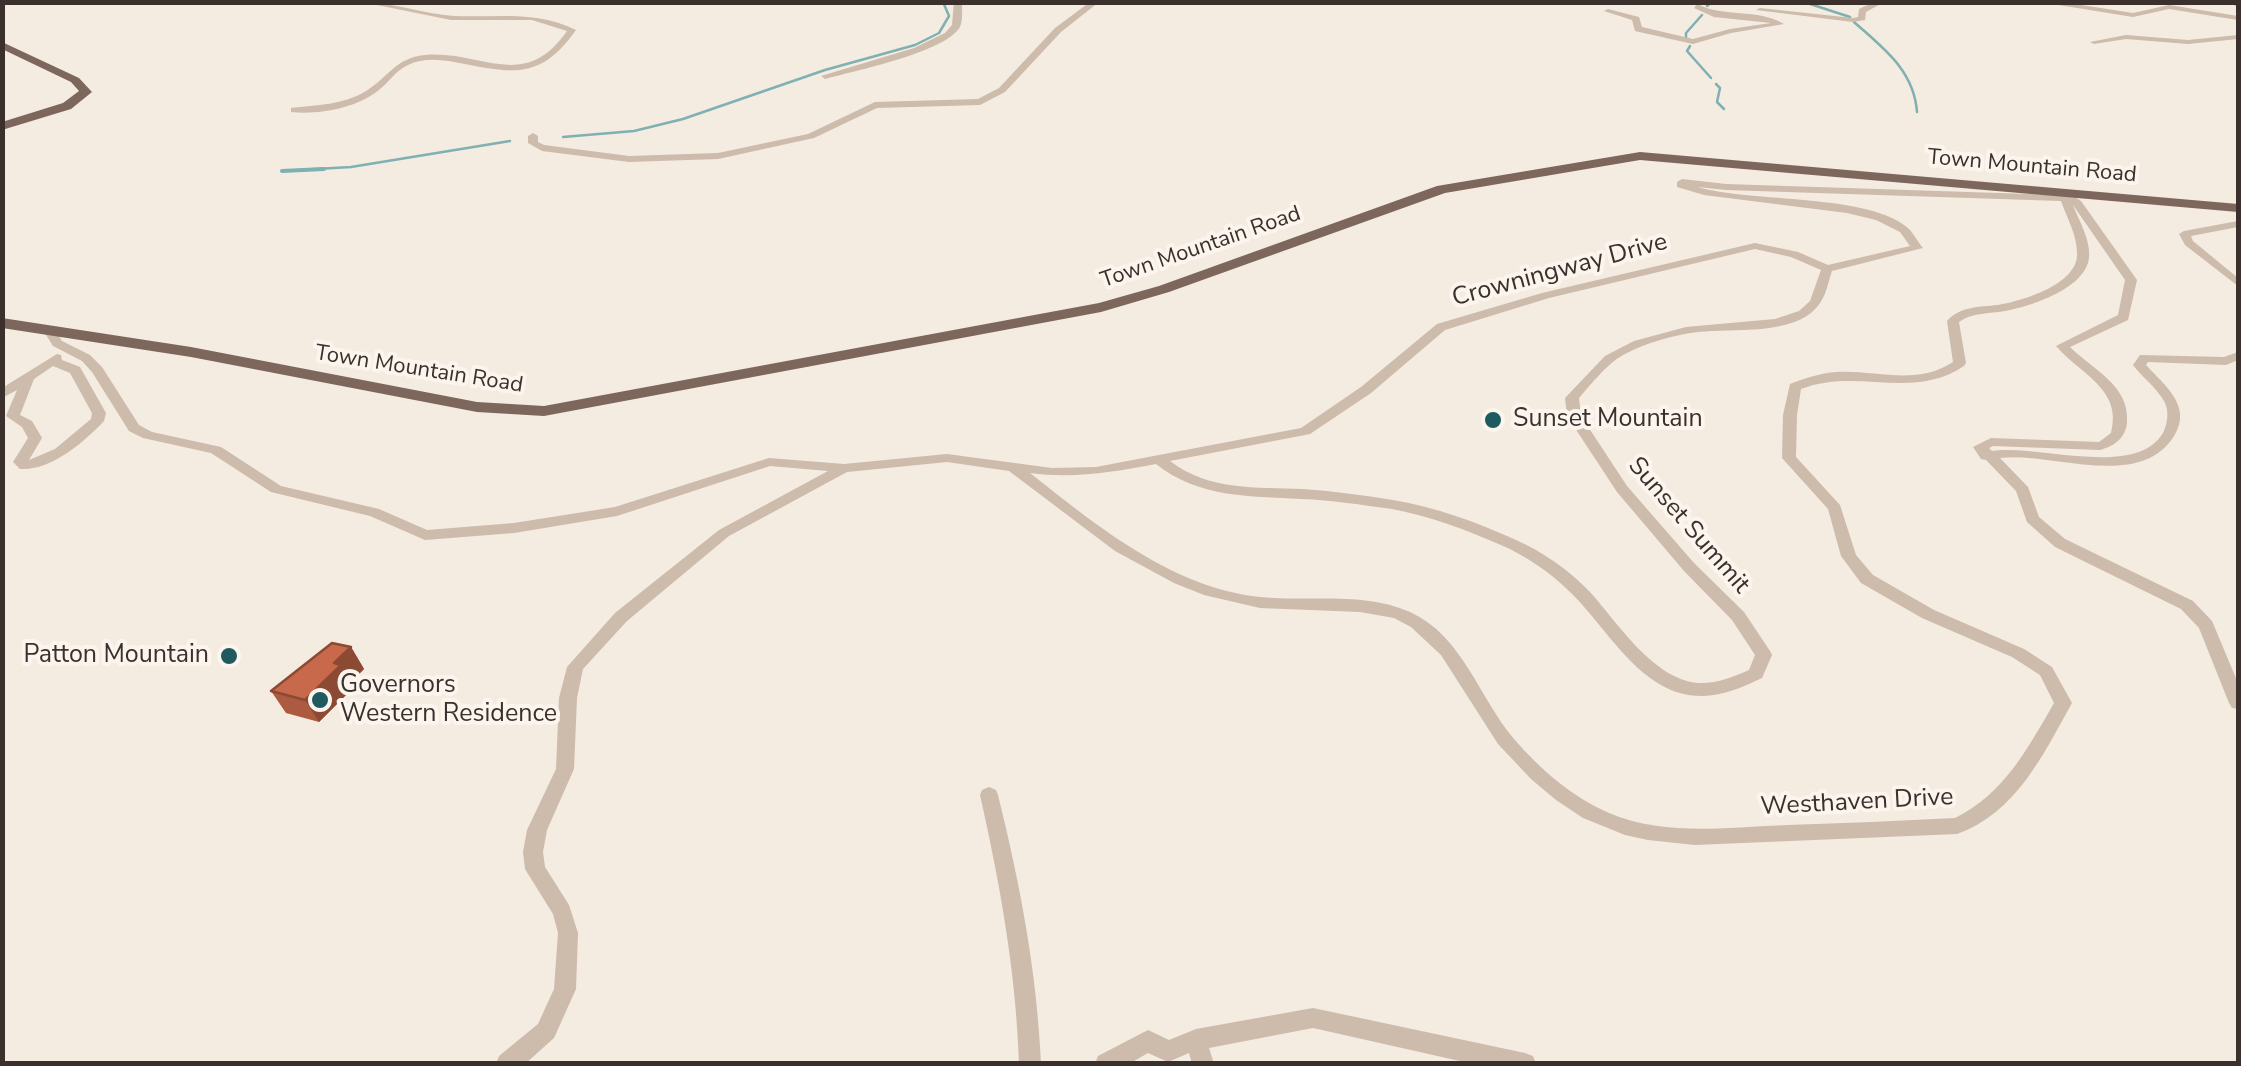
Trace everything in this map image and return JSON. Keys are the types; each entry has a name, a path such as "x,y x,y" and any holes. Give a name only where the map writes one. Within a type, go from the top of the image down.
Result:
{"main road":[{"path":"2,45 75,80 86,92 67,106 2,126"},
{"name":"Town Mountain Road","path":"2,323 191,352 477,406 544,410 1117,303 1420,196 1610,160 1676,156 2066,196 2238,208"}],"street":[{"path":"294,110 328,106 365,94 413,61 452,57 470,66 494,70 536,63 558,50 572,30 532,18 447,18 364,2"},
{"path":"825,76 899,56 948,34 956,26 958,2"},
{"path":"534,136 537,146 594,156 718,156 812,136 875,106 980,102 1002,90 1058,30 1096,2"},
{"path":"1695,4 1716,10 1792,10 1853,20 1862,18 1862,11 1880,2"},
{"path":"1950,2 1965,6 2003,2"},
{"path":"2043,2 2133,14 2169,7 2238,18"},
{"path":"1608,11 1636,19 1638,29 1683,42 1780,24 1758,18 1712,15 1695,4"},
{"path":"2094,42 2126,37 2188,42 2238,36"},
{"path":"1827,269 1917,248 1902,230 1858,211 1806,201 1737,199 1680,184 2066,196 2077,203 2131,280 2124,317 2062,346 2077,363 2106,380 2118,397 2120,431 2113,441 2100,446 1991,442 1980,448 2023,490 2032,519 2060,544 2187,604 2206,625 2238,703"},
{"name":"Westhaven Drive","path":"1012,466 1073,515 1198,588 1244,600 1398,613 1419,623 1438,640 1505,740 1559,791 1604,820 1655,834 1702,836 1957,826 1972,820 2012,789 2064,704 2046,671 2018,653 1928,614 1866,578 1849,556 1835,508 1790,458 1795,386 1822,375 1917,379 1953,370 1960,363 1953,321 1960,314 2008,307 2073,279 2083,262 2080,235 2068,211 2066,196"},
{"path":"2238,224 2184,234 2188,243 2238,283"},
{"name":"Crowningway Drive","path":"1159,459 1305,431 1366,390 1441,327 1546,295 1755,246 1794,254 1827,269"},
{"name":"Sunset Summit","path":"1159,459 1201,486 1398,506 1485,532 1553,569 1583,594 1658,678 1695,690 1718,690 1756,674 1764,655 1738,616 1688,567 1622,489 1574,416 1572,398 1594,379 1607,359 1619,352 1692,330 1774,323 1796,316 1812,306 1827,269"},
{"path":"49,330 56,342 86,358 98,370 134,428 148,435 216,450 276,489 374,512 425,535 494,531 617,511 769,462 844,468 947,458 1052,472 1096,471 1159,459"},
{"path":"2,394 69,350"},
{"path":"1986,456 2016,452 2080,460 2135,458 2156,448 2170,435 2176,413 2170,398 2139,365 2144,358 2226,361 2238,356"},
{"path":"28,378 13,416 27,424 34,438 20,462 25,466 60,452 98,421 98,413 74,370 52,362"},
{"path":"506,1064 546,1032 565,989 568,933 562,911 536,869 533,852 537,830 565,770 568,698 576,666 608,628 724,533 844,468"},
{"path":"988,795 1018,930 1028,1005 1030,1064"},
{"path":"1106,1064 1148,1040 1168,1051 1196,1040 1313,1018 1525,1064"},
{"path":"1196,1040 1202,1064"}],"building":[{"path":"332,643 351,647 334,663 341,665 305,700 271,691"}],"waterway":[{"path":"563,137 634,131 683,119 825,70 915,45 939,33 949,16 943,2"},
{"path":"1707,6 1712,2"},
{"path":"1804,2 1850,17"},
{"path":"1686,39 1686,33 1702,15"},
{"path":"1854,22 1903,72 1915,97 1917,112"},
{"path":"1690,46 1687,51 1711,78"},
{"path":"1716,84 1720,88 1717,102 1724,109"},
{"path":"324,169 282,171 351,167 510,141"}],"place":[{"name":"Sunset Mountain","path":"1493,420"},
{"name":"Patton Mountain","path":"229,656"},
{"name":"Governors Western Residence","path":"320,700"}]}
